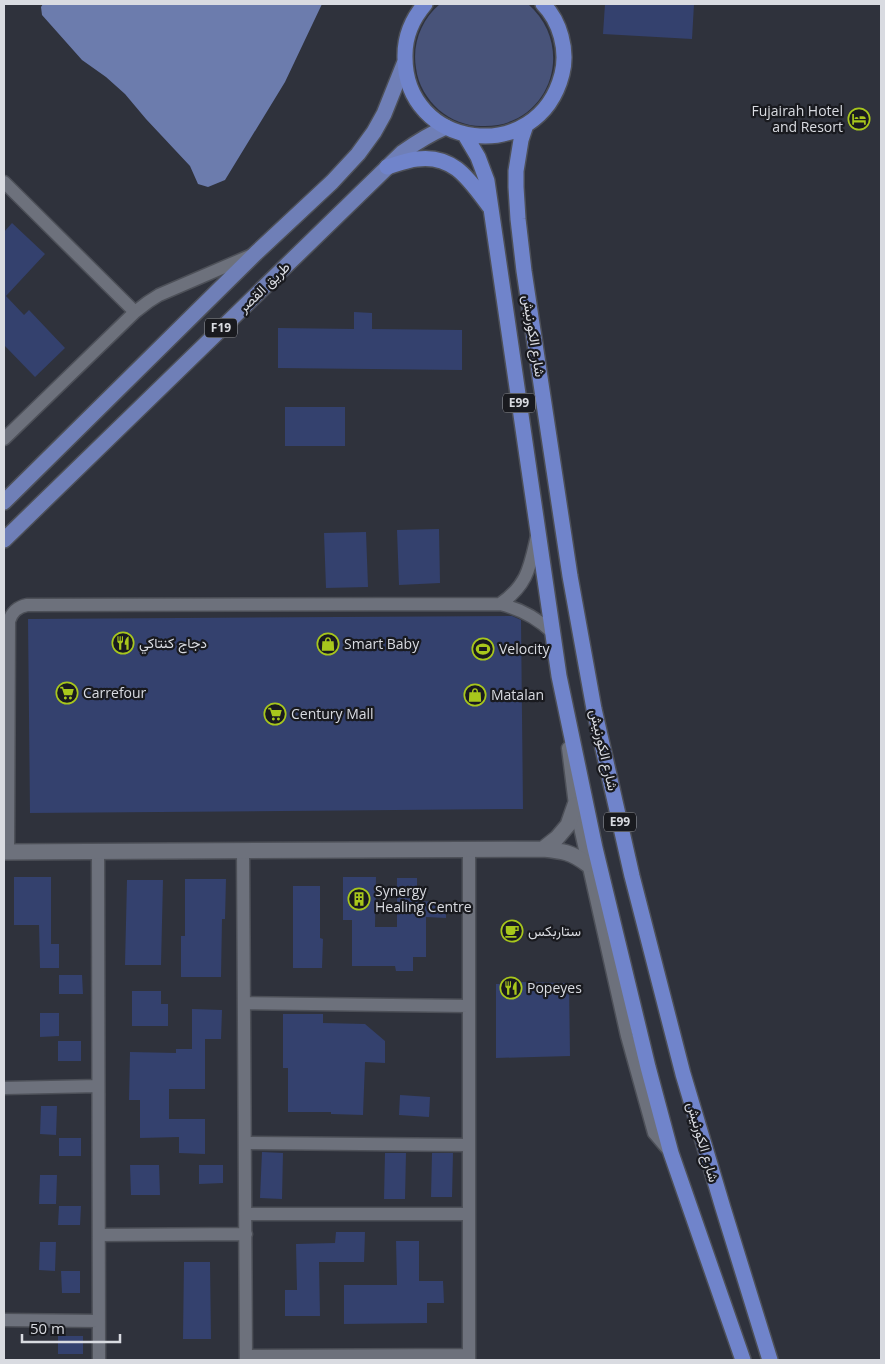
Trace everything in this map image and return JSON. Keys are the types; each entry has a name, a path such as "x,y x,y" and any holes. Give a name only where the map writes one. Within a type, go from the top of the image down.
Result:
{"highway":[{"path":"426,4 412,22 407,36 404,64 413,94 422,107 446,127 465,135 481,137 512,132 526,125 541,113 553,98 563,71 563,42 554,18 543,4"},
{"name":"شارع الكورنيش","path":"526,125 521,140 516,171 518,218 524,271 570,576 594,709 632,876 683,1074 770,1360"},
{"name":"شارع الكورنيش","path":"465,135 478,157 487,181 559,676 595,848 648,1067 671,1153 743,1360"},
{"path":"387,167 416,159 440,160 450,164 466,176 491,208"}],"main road":[{"name":"F19","path":"4,502 256,253 332,182 358,154 384,114 404,64"},
{"name":"طريق القصر","path":"4,540 403,152 416,142 446,127"}],"street":[{"path":"4,182 135,312"},
{"path":"4,439 135,312 148,302 159,295 256,253"},
{"path":"500,604 514,594 524,580 530,564 537,533"},
{"path":"552,632 528,614 500,604 451,610 22,606 14,612 9,621 6,852 543,849 575,855 587,864"},
{"path":"559,676 575,805 627,1036 654,1134 671,1153"},
{"path":"543,849 557,838 568,825 575,805"},
{"path":"243,851 246,1358 469,1358 469,850"},
{"path":"98,852 99,1360"},
{"path":"244,1002 469,1006"},
{"path":"4,1088 98,1086"},
{"path":"245,1143 469,1145"},
{"path":"245,1214 469,1214"},
{"path":"99,1235 246,1234"},
{"path":"4,1320 99,1320"}],"shaded area":[{"path":"43,4 322,4 285,82 225,180 208,187 198,184 190,166 125,94 106,77 82,60 42,15 41,7"},
{"path":"440,4 528,4 543,22 551,42 553,63 549,83 539,100 524,114 505,123 475,126 464,124 449,117 431,101 419,80 415,50 423,25 433,10"}],"building":[{"path":"605,4 694,4 692,39 603,34"},
{"path":"12,223 45,254 6,296 24,315 29,310 65,348 35,377 4,345 4,232"},
{"path":"354,312 372,313 372,329 462,330 462,370 278,368 278,328 354,329"},
{"path":"285,407 345,407 345,446 285,446"},
{"path":"439,529 440,583 399,585 397,530"},
{"path":"366,532 368,587 326,588 324,533"},
{"name":"Century Mall","path":"512,616 521,620 523,809 30,813 28,619"},
{"path":"14,877 51,877 51,944 59,944 59,968 40,968 39,925 14,925"},
{"path":"343,877 376,877 375,927 397,927 397,878 417,878 417,901 446,902 446,918 426,917 426,957 413,957 413,971 396,971 395,966 352,966 352,920 343,920"},
{"path":"185,879 226,879 225,919 222,919 221,977 181,977 181,936 185,936"},
{"path":"127,880 163,880 161,965 125,965"},
{"path":"293,886 320,886 320,938 323,939 322,968 293,968"},
{"path":"59,975 82,975 83,994 59,994"},
{"path":"521,982 569,983 570,1056 496,1058 496,984 520,984"},
{"path":"132,991 161,991 161,1004 168,1004 168,1026 132,1026"},
{"path":"192,1009 222,1010 221,1039 205,1039 205,1089 169,1089 169,1119 205,1119 205,1154 179,1153 179,1137 140,1138 140,1100 129,1100 130,1052 176,1053 176,1049 192,1049"},
{"path":"40,1013 59,1013 59,1036 40,1037"},
{"path":"283,1014 323,1014 323,1023 365,1024 385,1041 385,1063 365,1062 363,1115 331,1114 331,1112 288,1112 288,1068 283,1068"},
{"path":"58,1041 81,1041 81,1061 58,1061"},
{"path":"400,1095 430,1097 429,1117 399,1115"},
{"path":"41,1106 57,1106 56,1135 40,1134"},
{"path":"59,1138 81,1138 81,1156 59,1156"},
{"path":"262,1152 283,1153 282,1199 260,1198"},
{"path":"385,1153 406,1153 405,1199 384,1199"},
{"path":"432,1153 453,1153 452,1197 431,1197"},
{"path":"130,1165 159,1165 160,1195 131,1195"},
{"path":"199,1165 223,1165 223,1183 199,1184"},
{"path":"40,1175 57,1175 56,1204 39,1204"},
{"path":"59,1206 81,1206 80,1225 58,1225"},
{"path":"336,1232 365,1232 364,1262 319,1262 320,1316 285,1316 285,1290 297,1290 296,1244 335,1243"},
{"path":"396,1241 419,1241 419,1281 443,1281 444,1303 427,1303 427,1323 344,1324 344,1285 397,1285"},
{"path":"40,1242 56,1242 55,1271 39,1270"},
{"path":"184,1262 210,1262 211,1339 183,1339"},
{"path":"61,1271 80,1271 80,1293 62,1293"},
{"path":"58,1336 83,1336 83,1354 58,1354"}],"place":[{"name":"Fujairah Hotel and Resort","path":"859,119"},
{"name":"دجاج كنتاكي","path":"123,643"},
{"name":"Smart Baby","path":"328,644"},
{"name":"Velocity","path":"483,649"},
{"name":"Carrefour","path":"67,693"},
{"name":"Matalan","path":"475,695"},
{"name":"Century Mall","path":"275,714"},
{"name":"Synergy Healing Centre","path":"359,899"},
{"name":"ستاربكس","path":"512,931"},
{"name":"Popeyes","path":"511,988"}]}
